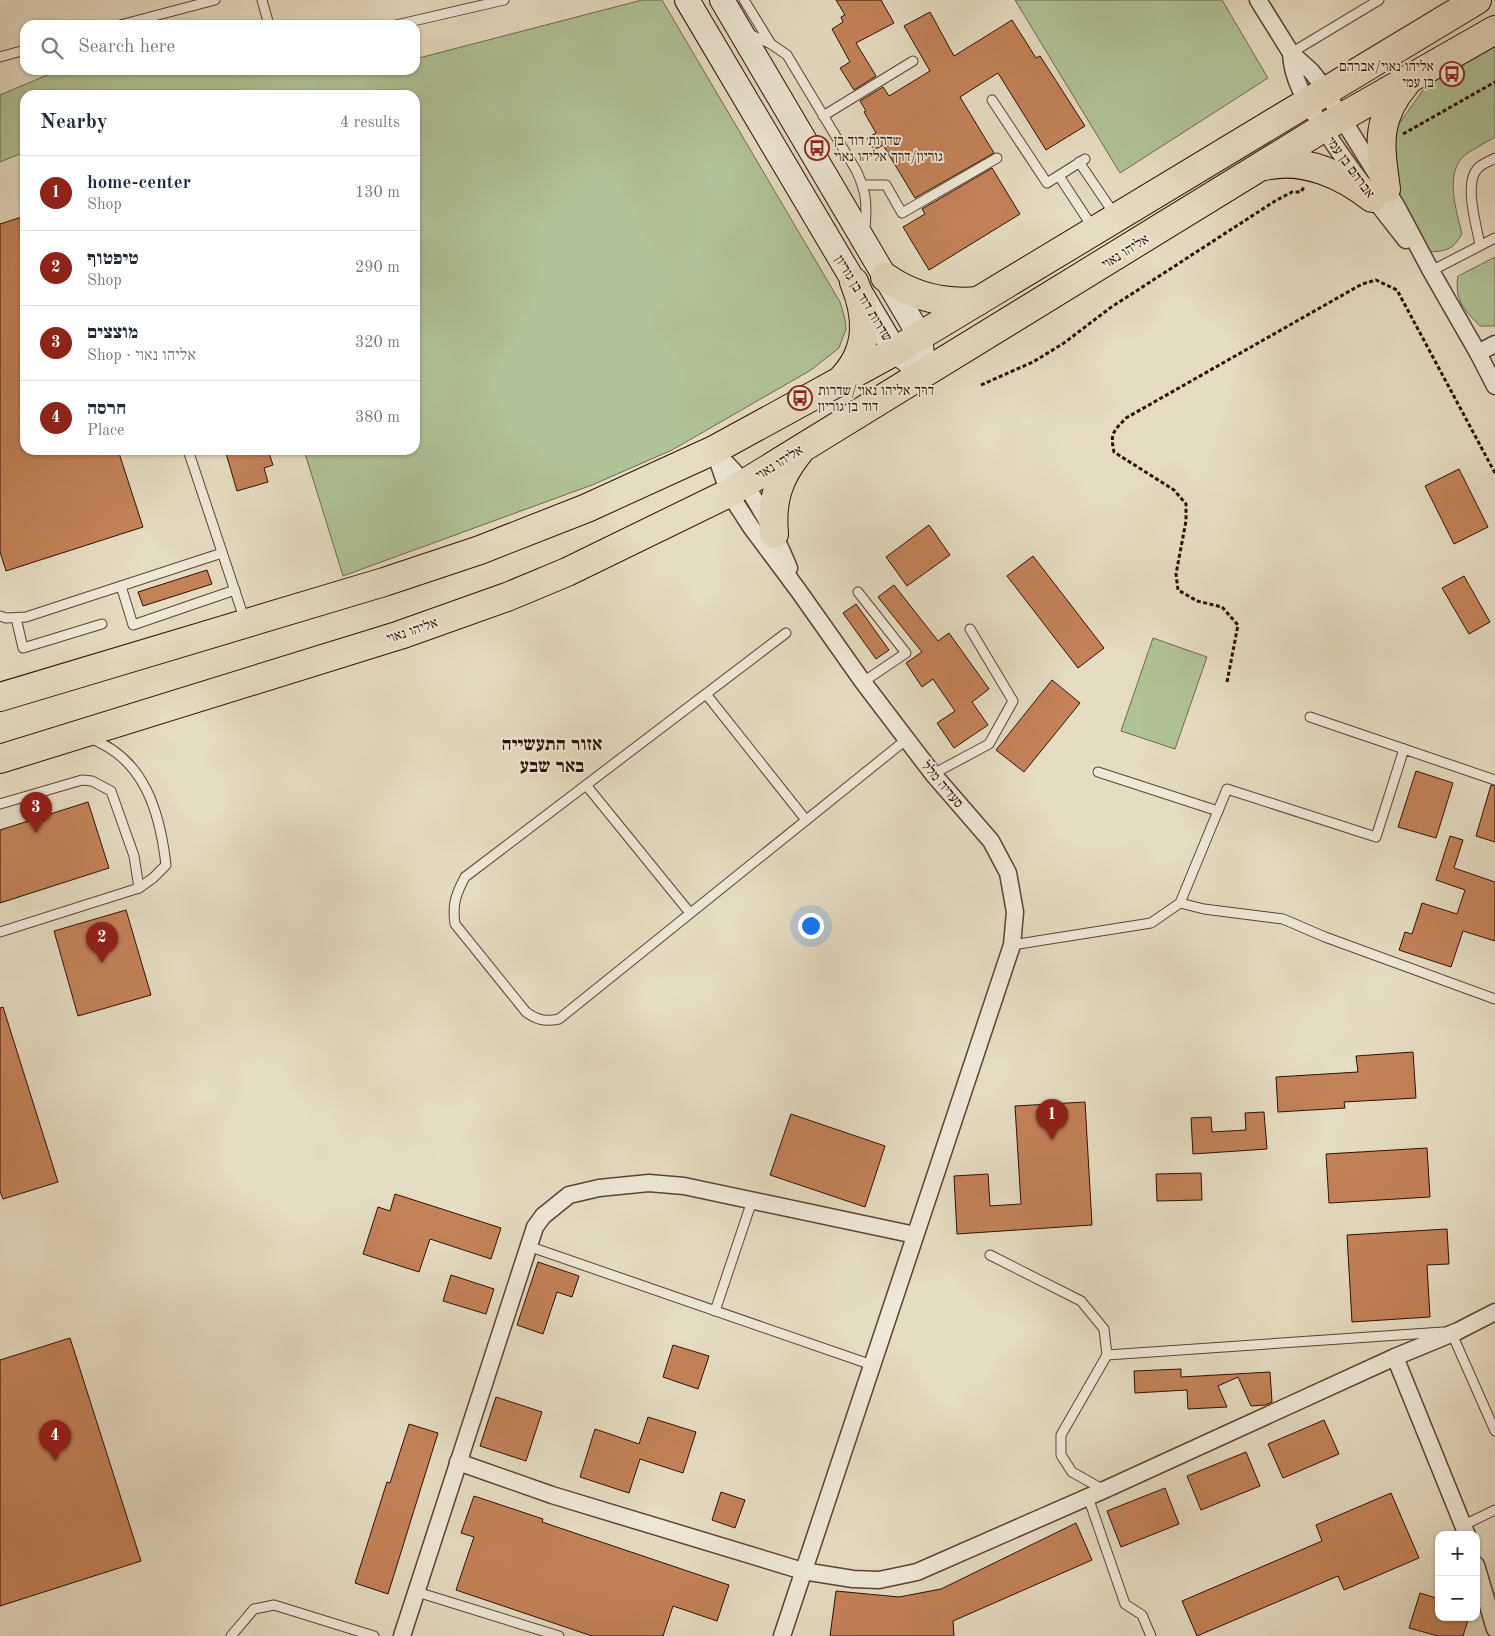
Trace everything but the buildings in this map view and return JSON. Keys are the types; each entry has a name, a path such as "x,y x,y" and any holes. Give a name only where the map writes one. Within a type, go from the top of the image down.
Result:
{"highway":[{"path":"0,697 384,582 480,550 587,508 714,450 895,351 1477,0"},
{"name":"אליהו נאוי","path":"0,759 400,634 506,597 567,572 737,489 1332,123 1495,30"},
{"path":"1259,168 1287,164 1320,168 1379,194 1382,128 1390,106 1410,78"},
{"path":"885,277 900,287 924,296 951,302 978,301"},
{"path":"841,380 852,369 858,359 864,335 862,305 854,282"},
{"path":"774,534 773,506 776,493 787,468 803,447"}],"main road":[{"name":"שדרות דוד בן גוריון","path":"687,0 895,351 925,374"},
{"name":"שדרות דוד בן גוריון","path":"722,0 920,336 925,374"}],"street":[{"name":"אברהם בן עמי","path":"1261,1 1291,53 1311,71 1316,96 1332,123 1350,170 1379,194 1431,271 1495,386"},
{"path":"1478,353 1495,344"},
{"name":"סעדיה מלל","path":"714,450 737,489 774,534 798,590"},
{"name":"סעדיה מלל","path":"737,489 751,527 863,682 933,774 991,841 1008,873 1015,912 1012,944 782,1636"},
{"path":"402,1636 535,1227 543,1216 569,1195 599,1188 649,1183 684,1186 915,1235"},
{"path":"458,1462 552,1495 803,1571 853,1579 879,1580 917,1572 1088,1498 1395,1357 1455,1332 1495,1312"},
{"path":"1395,1357 1466,1530"},
{"path":"1479,1576 1495,1628"}],"lane":[{"path":"139,20 215,0"},
{"path":"262,0 268,20"},
{"path":"418,20 504,0"},
{"path":"744,0 771,44"},
{"path":"1291,53 1379,0"},
{"path":"740,30 771,44 787,55 856,170 863,185 866,200 864,241"},
{"path":"0,57 20,51"},
{"path":"824,116 913,61"},
{"path":"992,100 1047,183 1082,160 1106,224"},
{"path":"863,185 886,185 902,213 997,158"},
{"path":"1480,245 1471,195 1472,176 1478,168 1495,158"},
{"path":"1059,176 1106,224"},
{"path":"1431,271 1495,238"},
{"path":"190,455 246,624"},
{"path":"0,616 6,618 26,617 222,553"},
{"path":"121,586 133,625 235,590"},
{"path":"858,592 906,653 863,682"},
{"path":"16,618 23,648 102,624"},
{"path":"933,774 989,744 1013,701 970,629"},
{"path":"786,633 466,876 456,895 453,911 455,924 526,1012 535,1019 546,1022 559,1019 907,739"},
{"path":"706,694 806,820"},
{"path":"1310,717 1495,780"},
{"path":"0,932 139,888 166,865 162,836 145,784 127,760 93,739 77,734"},
{"path":"1012,944 1151,923 1180,902 1227,788 1376,837 1404,749"},
{"path":"1098,772 1218,811"},
{"path":"0,804 82,780 92,781 111,791 134,856 139,888"},
{"path":"586,785 690,913"},
{"path":"1180,902 1204,909 1283,919 1325,937 1495,999"},
{"path":"715,1311 752,1201"},
{"path":"528,1246 872,1365"},
{"path":"990,1255 1081,1301 1104,1328 1107,1355 1061,1435 1061,1455 1072,1472 1104,1490"},
{"path":"1107,1355 1455,1332 1495,1431"},
{"path":"1088,1498 1125,1604 1142,1615 1151,1636"},
{"path":"1466,1530 1495,1510"},
{"path":"417,1592 559,1636"},
{"path":"231,1636 254,1609 274,1605 374,1636"}],"path":[{"path":"1381,142 1407,132 1495,82"},
{"path":"981,385 1033,362 1064,344 1110,308 1274,201"},
{"path":"1228,682 1238,625 1222,607 1196,601 1178,590 1176,574 1186,521 1186,504 1174,490 1114,452 1111,439 1115,429 1126,418 1362,284 1376,280 1397,290 1495,473"}],"green space":[{"path":"642,0 662,0 840,302 846,329 839,348 811,370 672,450 592,485 343,576 306,455 420,455 420,90 20,90 20,154 0,162 0,95 47,75 420,75 420,58"},
{"path":"1015,0 1222,0 1268,78 1120,173"},
{"path":"1495,46 1495,137 1462,158 1457,166 1453,184 1455,205 1462,234 1452,247 1427,252 1389,176 1396,128 1426,86"},
{"path":"1495,257 1495,326 1480,326 1469,315 1459,298 1458,276"},
{"path":"1153,638 1207,657 1175,749 1121,731"}],"place":[{"name":"אליהו נאוי/אברהם בן עמי","path":"1452,74"},
{"name":"שדרות דוד בן גוריון/דרך אליהו נאוי","path":"817,148"},
{"name":"דרך אליהו נאוי/שדרות דוד בן גוריון","path":"800,398"},
{"name":"מוצצים","path":"36,833"},
{"name":"טיפטוף","path":"102,963"},
{"name":"home-center","path":"1052,1140"},
{"name":"חרסה","path":"55,1461"}],"district":[{"name":"אזור התעשייה באר שבע","path":"552,754"}]}
